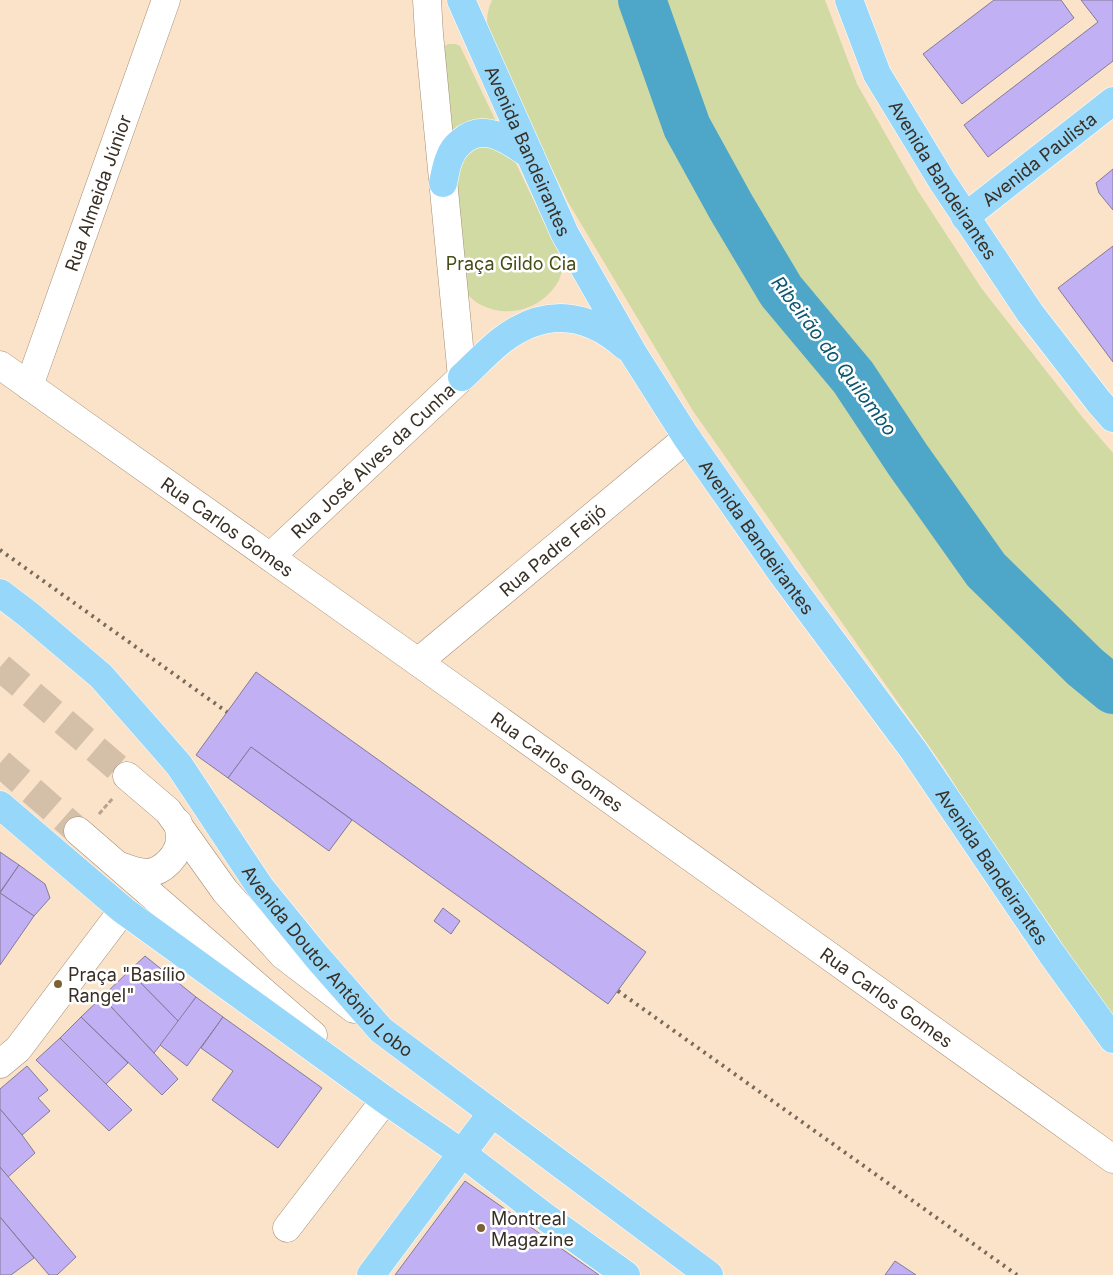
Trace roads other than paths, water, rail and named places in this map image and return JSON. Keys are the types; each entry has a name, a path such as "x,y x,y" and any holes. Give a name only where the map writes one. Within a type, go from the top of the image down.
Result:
{"main road":[{"name":"Avenida Bandeirantes","path":"461,0 565,234 633,353 687,438 784,575 914,751 1051,952 1113,1039"},
{"name":"Avenida Bandeirantes","path":"849,0 877,74 942,182 1030,313 1113,418"},
{"name":"Avenida Paulista","path":"965,217 1113,101"},
{"path":"443,183 454,149 472,134 488,132 494,134 530,155"},
{"path":"462,377 492,349 513,333 534,323 555,318 576,319 594,325 633,353"},
{"name":"Avenida Doutor Antônio Lobo","path":"0,593 101,676 152,734 179,765 260,887 317,957 381,1030 709,1275"},
{"path":"0,805 122,910 463,1154 544,1216 626,1275"},
{"path":"371,1275 492,1113"}],"street":[{"name":"Rua Almeida Júnior","path":"29,386 166,0"},
{"name":"Rua José Alves da Cunha","path":"270,557 462,377 427,0"},
{"name":"Rua Carlos Gomes","path":"0,366 1113,1159"},
{"name":"Rua Padre Feijó","path":"418,662 687,438"},
{"path":"127,776 168,811 225,891 284,955 381,1030"},
{"path":"120,866 148,873 165,865 177,850 180,839 178,823"},
{"path":"78,831 390,1103 287,1228"},
{"path":"0,1064 18,1049 122,910"}],"waterway":[{"name":"Ribeirão do Quilombo","path":"642,0 687,127 731,207 781,291 853,377 908,460 986,570 1085,667 1113,690"}],"tunnel":[{"path":"0,667 127,776"},
{"path":"0,763 78,831"}],"railway":[{"path":"0,550 227,712"},
{"path":"618,991 1017,1275"}],"place":[{"name":"Praça \"Basílio Rangel\"","path":"58,984"},
{"name":"Montreal Magazine","path":"481,1228"}],"park label":[{"name":"Praça Gildo Cia","path":"511,263"}]}
